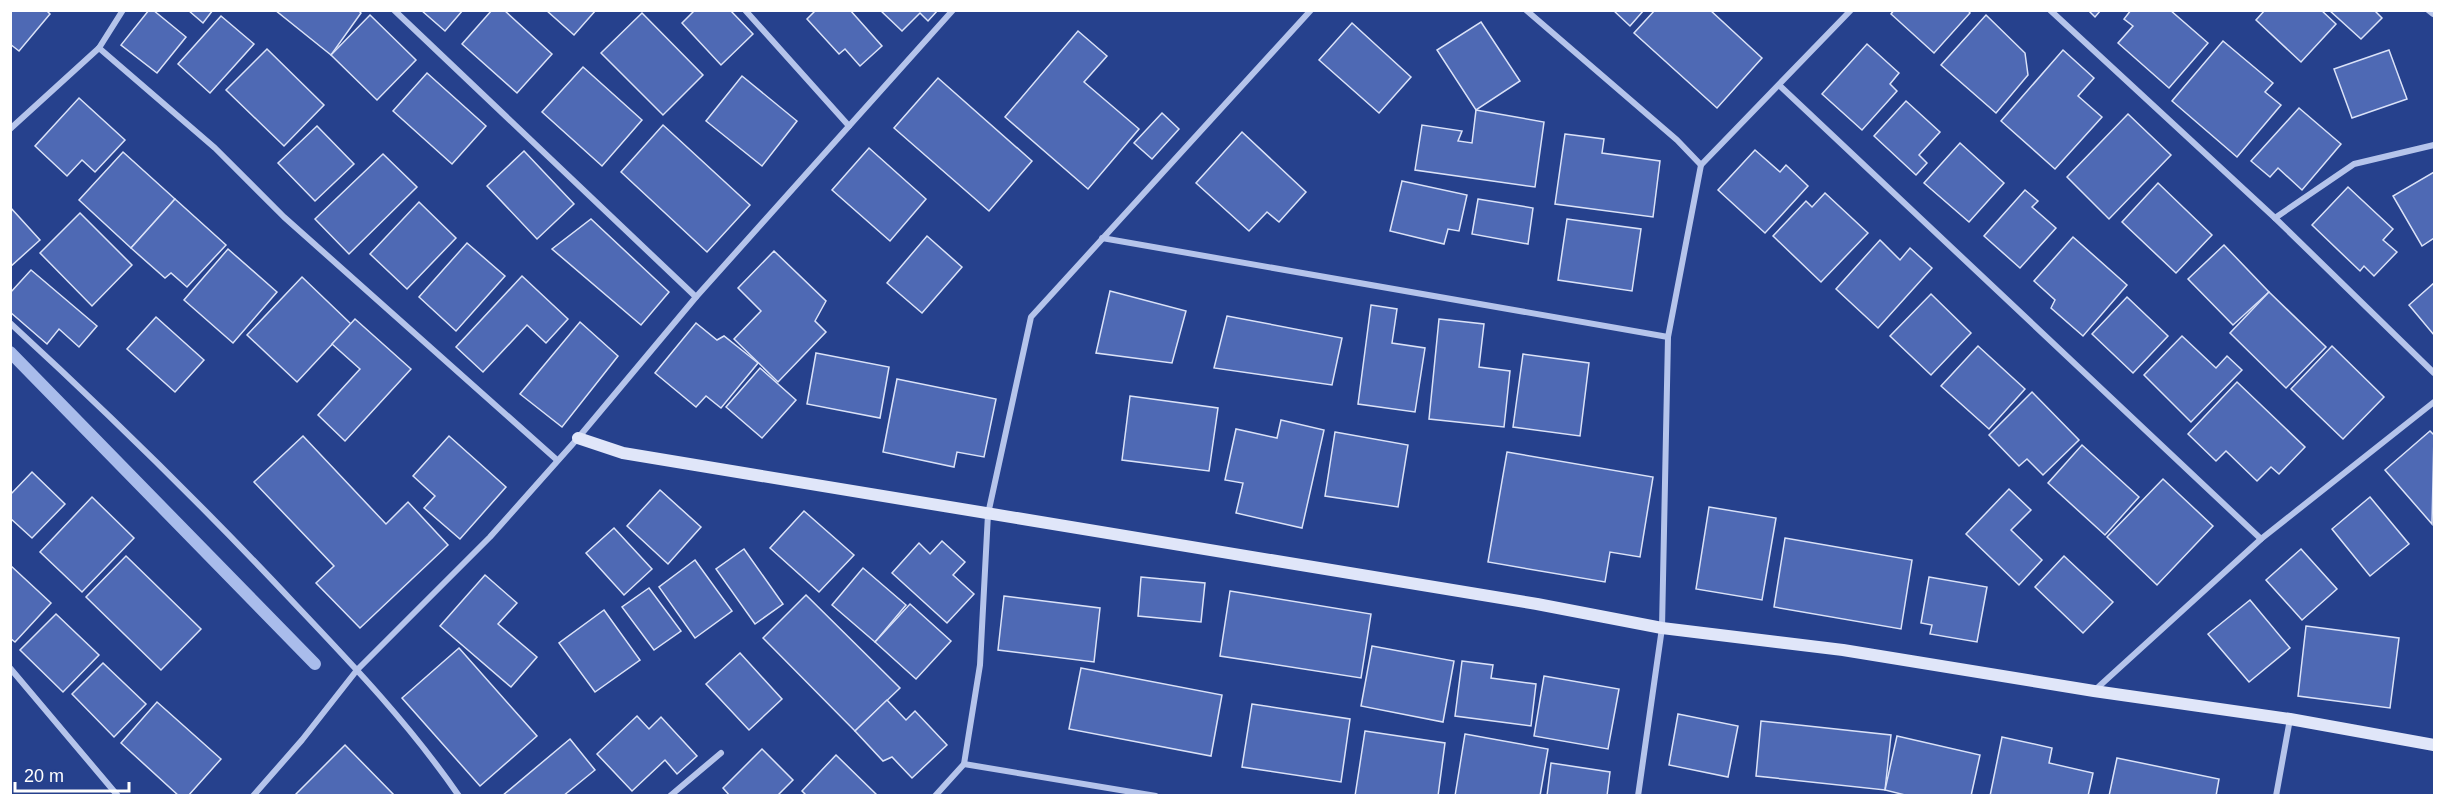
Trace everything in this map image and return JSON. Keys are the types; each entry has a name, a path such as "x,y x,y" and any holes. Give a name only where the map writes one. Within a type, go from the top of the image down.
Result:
{"street":[{"path":"10,129 99,48 123,10"},
{"path":"394,10 696,297"},
{"path":"745,10 849,126"},
{"path":"253,795 302,740 357,670 490,537 578,438 696,297 953,10"},
{"path":"935,795 964,764 980,665 988,514 1031,318 1311,10"},
{"path":"1526,10 1677,140 1701,165"},
{"path":"1638,795 1662,628 1668,337 1701,165 1851,10"},
{"path":"2050,10 2275,218 2434,374"},
{"path":"99,48 215,148 284,217 558,460"},
{"path":"1779,86 2261,539"},
{"path":"2275,218 2354,164 2434,145"},
{"path":"1102,238 1668,337"},
{"path":"10,323 214,518 357,670 440,768 459,795"},
{"path":"2094,691 2261,539 2434,402"},
{"path":"578,438 623,453 1537,604 1662,628 1843,650 2094,691 2290,718 2434,745"},
{"path":"10,668 118,795"},
{"path":"2276,795 2290,718"},
{"path":"670,795 721,753"},
{"path":"964,764 1156,795"}],"building":[{"path":"10,10 46,10 50,14 19,51 10,44"},
{"path":"149,10 153,10 186,37 157,73 121,45"},
{"path":"188,10 213,10 203,23"},
{"path":"275,10 358,10 361,13 331,55"},
{"path":"421,10 463,10 445,31"},
{"path":"492,10 504,10 552,54 517,93 462,44"},
{"path":"546,10 596,10 574,35"},
{"path":"695,10 730,10 753,34 721,65 682,23"},
{"path":"816,10 850,10 882,46 860,66 845,49 839,54 807,19"},
{"path":"880,10 938,10 928,21 920,13 902,31"},
{"path":"1613,10 1644,10 1630,26"},
{"path":"1655,10 1710,10 1762,58 1717,108 1634,33"},
{"path":"1894,10 1968,10 1970,13 1934,53 1891,14"},
{"path":"2088,10 2101,10 2095,17"},
{"path":"2131,10 2170,10 2208,43 2169,88 2118,43 2133,26 2124,19"},
{"path":"2265,10 2321,10 2336,24 2301,62 2256,20"},
{"path":"2329,10 2374,10 2382,18 2361,39"},
{"path":"642,13 703,75 663,115 601,53"},
{"path":"370,15 416,60 377,100 331,55"},
{"path":"1986,15 2025,53 2028,75 1996,113 1941,65"},
{"path":"221,16 254,44 210,93 178,64"},
{"path":"1481,22 1520,81 1476,110 1437,50"},
{"path":"1352,23 1411,77 1379,113 1319,60"},
{"path":"1078,31 1107,56 1084,82 1139,129 1088,189 1005,117"},
{"path":"2223,41 2273,83 2265,92 2281,105 2237,157 2172,101"},
{"path":"1867,44 1899,73 1890,84 1897,91 1862,130 1822,94"},
{"path":"267,49 324,105 284,146 226,90"},
{"path":"2063,50 2094,78 2078,96 2102,117 2055,169 2001,121"},
{"path":"2389,50 2407,99 2352,118 2334,69"},
{"path":"583,67 642,120 602,166 542,112"},
{"path":"427,73 486,126 452,164 393,111"},
{"path":"742,76 797,121 762,166 706,121"},
{"path":"938,78 1032,161 989,211 894,128"},
{"path":"79,98 125,140 95,172 82,160 67,176 35,146"},
{"path":"1906,101 1940,132 1919,155 1927,163 1916,175 1874,136"},
{"path":"2299,108 2341,144 2302,190 2278,168 2270,177 2251,161"},
{"path":"1476,110 1544,122 1535,187 1415,170 1422,125 1462,131 1458,141 1472,143"},
{"path":"1162,113 1179,129 1152,159 1134,143"},
{"path":"2128,114 2171,155 2109,219 2067,177"},
{"path":"663,125 750,205 707,252 621,172"},
{"path":"317,126 354,164 315,201 278,163"},
{"path":"1242,132 1306,192 1279,222 1267,212 1249,231 1196,183"},
{"path":"1565,134 1604,139 1602,153 1660,161 1653,217 1555,204"},
{"path":"1960,143 2004,183 1969,222 1924,183"},
{"path":"869,148 926,199 890,241 832,190"},
{"path":"1755,150 1780,172 1786,165 1808,186 1765,233 1718,190"},
{"path":"524,151 574,204 537,239 487,186"},
{"path":"123,152 175,199 131,248 79,200"},
{"path":"383,154 417,187 349,254 315,219"},
{"path":"2434,172 2434,238 2422,246 2393,196"},
{"path":"1402,181 1467,195 1459,231 1448,229 1444,244 1390,231"},
{"path":"2158,183 2212,235 2176,273 2122,222"},
{"path":"2348,187 2393,229 2383,240 2397,252 2374,276 2364,266 2360,271 2312,225"},
{"path":"2025,190 2038,201 2032,207 2056,228 2020,268 1984,236"},
{"path":"1825,193 1868,233 1821,282 1773,236 1806,201 1812,207"},
{"path":"175,199 226,245 187,287 171,273 165,278 131,248"},
{"path":"1478,199 1533,208 1528,244 1472,234"},
{"path":"419,202 456,238 407,289 370,254"},
{"path":"10,207 40,240 10,267"},
{"path":"80,213 132,265 92,306 40,253"},
{"path":"591,219 669,292 641,325 552,249"},
{"path":"1567,219 1641,229 1632,291 1558,280"},
{"path":"927,236 962,267 922,313 887,283"},
{"path":"2073,237 2127,285 2083,336 2051,308 2055,300 2034,281"},
{"path":"1880,240 1900,260 1910,248 1932,268 1878,328 1836,289"},
{"path":"467,243 505,276 456,331 419,297"},
{"path":"2224,245 2269,292 2233,325 2188,279"},
{"path":"228,249 277,292 233,343 184,300"},
{"path":"774,251 826,301 815,321 826,332 778,382 734,339 761,311 738,288"},
{"path":"31,270 97,326 79,347 59,329 47,344 10,312 10,293"},
{"path":"522,276 568,319 546,343 527,325 483,372 456,347"},
{"path":"302,277 351,324 297,382 247,335"},
{"path":"2434,283 2434,335 2409,305"},
{"path":"1110,291 1186,311 1172,363 1096,353"},
{"path":"2269,292 2326,347 2286,388 2230,333"},
{"path":"1931,294 1971,333 1931,375 1890,336"},
{"path":"2127,297 2168,336 2133,373 2092,334"},
{"path":"1371,305 1397,309 1392,343 1425,348 1415,412 1358,404"},
{"path":"1227,316 1342,338 1332,385 1214,368"},
{"path":"156,317 204,360 175,392 127,349"},
{"path":"355,319 411,369 345,441 318,415 360,369 332,344"},
{"path":"1439,319 1484,324 1479,367 1510,371 1504,427 1429,419"},
{"path":"580,322 618,356 562,427 520,394"},
{"path":"696,323 717,340 724,336 758,363 721,408 706,396 696,407 655,373"},
{"path":"2182,336 2216,368 2227,356 2242,370 2191,422 2144,375"},
{"path":"1978,346 2025,389 1989,429 1941,386"},
{"path":"2332,346 2384,397 2343,439 2291,389"},
{"path":"816,353 889,367 880,418 807,404"},
{"path":"1523,354 1589,363 1580,436 1513,427"},
{"path":"760,368 796,400 762,438 726,407"},
{"path":"897,379 996,399 984,457 957,452 954,467 883,452"},
{"path":"2237,382 2305,447 2279,474 2271,467 2257,481 2226,451 2216,461 2188,434"},
{"path":"2032,392 2079,440 2043,475 2027,459 2019,466 1989,435"},
{"path":"1130,396 1218,408 1209,471 1122,460"},
{"path":"1281,420 1324,430 1302,528 1236,513 1243,483 1225,480 1236,429 1277,438"},
{"path":"2430,431 2434,435 2432,524 2385,470"},
{"path":"1335,432 1408,445 1398,507 1325,496"},
{"path":"303,436 386,524 408,502 448,545 360,628 316,583 334,566 254,482"},
{"path":"449,436 506,487 460,539 424,508 435,496 413,476"},
{"path":"2082,445 2139,497 2105,535 2048,483"},
{"path":"1507,452 1653,477 1640,557 1610,552 1605,582 1488,562"},
{"path":"32,472 65,504 32,538 10,518 10,495"},
{"path":"2163,479 2213,526 2157,585 2107,537"},
{"path":"2009,489 2031,510 2011,530 2042,560 2019,585 1966,534"},
{"path":"660,490 701,527 668,564 627,526"},
{"path":"92,497 134,538 82,592 40,552"},
{"path":"2370,497 2409,544 2370,576 2332,529"},
{"path":"1709,507 1776,518 1762,600 1696,589"},
{"path":"804,511 854,555 819,592 770,548"},
{"path":"614,528 652,569 624,595 586,553"},
{"path":"1785,538 1912,560 1901,629 1774,607"},
{"path":"942,541 965,562 953,575 974,594 947,623 892,573 919,543 930,554"},
{"path":"744,549 783,604 755,624 716,569"},
{"path":"2301,549 2337,589 2302,620 2266,580"},
{"path":"126,556 201,629 161,670 86,597"},
{"path":"2064,556 2113,602 2083,633 2035,587"},
{"path":"695,560 732,611 695,638 659,587"},
{"path":"10,565 51,603 15,642 10,638"},
{"path":"863,568 906,605 875,642 832,605"},
{"path":"485,575 517,603 498,624 537,657 511,687 440,626"},
{"path":"1141,577 1205,583 1201,622 1138,616"},
{"path":"1929,577 1987,587 1977,642 1930,634 1932,625 1921,623"},
{"path":"649,588 681,631 654,650 622,607"},
{"path":"1230,591 1371,614 1361,678 1220,656"},
{"path":"806,595 900,688 855,731 763,638"},
{"path":"1004,596 1100,608 1094,662 998,650"},
{"path":"2250,600 2290,648 2249,682 2208,634"},
{"path":"910,604 951,641 916,679 875,642"},
{"path":"604,610 640,660 595,692 559,643"},
{"path":"56,614 99,655 63,692 20,650"},
{"path":"2306,626 2399,638 2390,708 2298,696"},
{"path":"1372,646 1454,661 1443,722 1361,706"},
{"path":"459,648 537,736 480,786 402,698"},
{"path":"740,653 782,699 749,730 706,684"},
{"path":"1462,661 1493,665 1491,678 1536,684 1531,726 1455,716"},
{"path":"103,663 146,704 114,737 72,694"},
{"path":"1081,668 1222,695 1211,756 1069,729"},
{"path":"1544,676 1619,689 1608,749 1534,736"},
{"path":"887,700 906,720 915,711 947,745 912,778 892,757 883,761 855,731"},
{"path":"157,702 221,759 188,796 179,796 121,743"},
{"path":"1252,704 1350,719 1341,782 1242,767"},
{"path":"1678,714 1738,726 1728,777 1669,765"},
{"path":"637,716 649,729 661,717 697,756 677,774 665,760 632,791 597,754"},
{"path":"1761,721 1891,735 1885,790 1756,776"},
{"path":"1365,731 1445,743 1438,796 1355,796"},
{"path":"1465,734 1548,749 1540,796 1455,796"},
{"path":"1897,736 1980,755 1971,796 1909,796 1885,790"},
{"path":"2002,737 2052,748 2049,763 2093,773 2088,796 1990,796"},
{"path":"570,739 595,770 563,796 502,796"},
{"path":"345,745 395,796 294,796"},
{"path":"762,749 793,780 777,796 730,796 723,788"},
{"path":"836,755 878,796 807,796 802,791"},
{"path":"2117,758 2219,779 2216,796 2109,796"},
{"path":"1551,763 1610,772 1607,796 1547,796"}],"waterway":[{"path":"10,352 315,664"}]}
